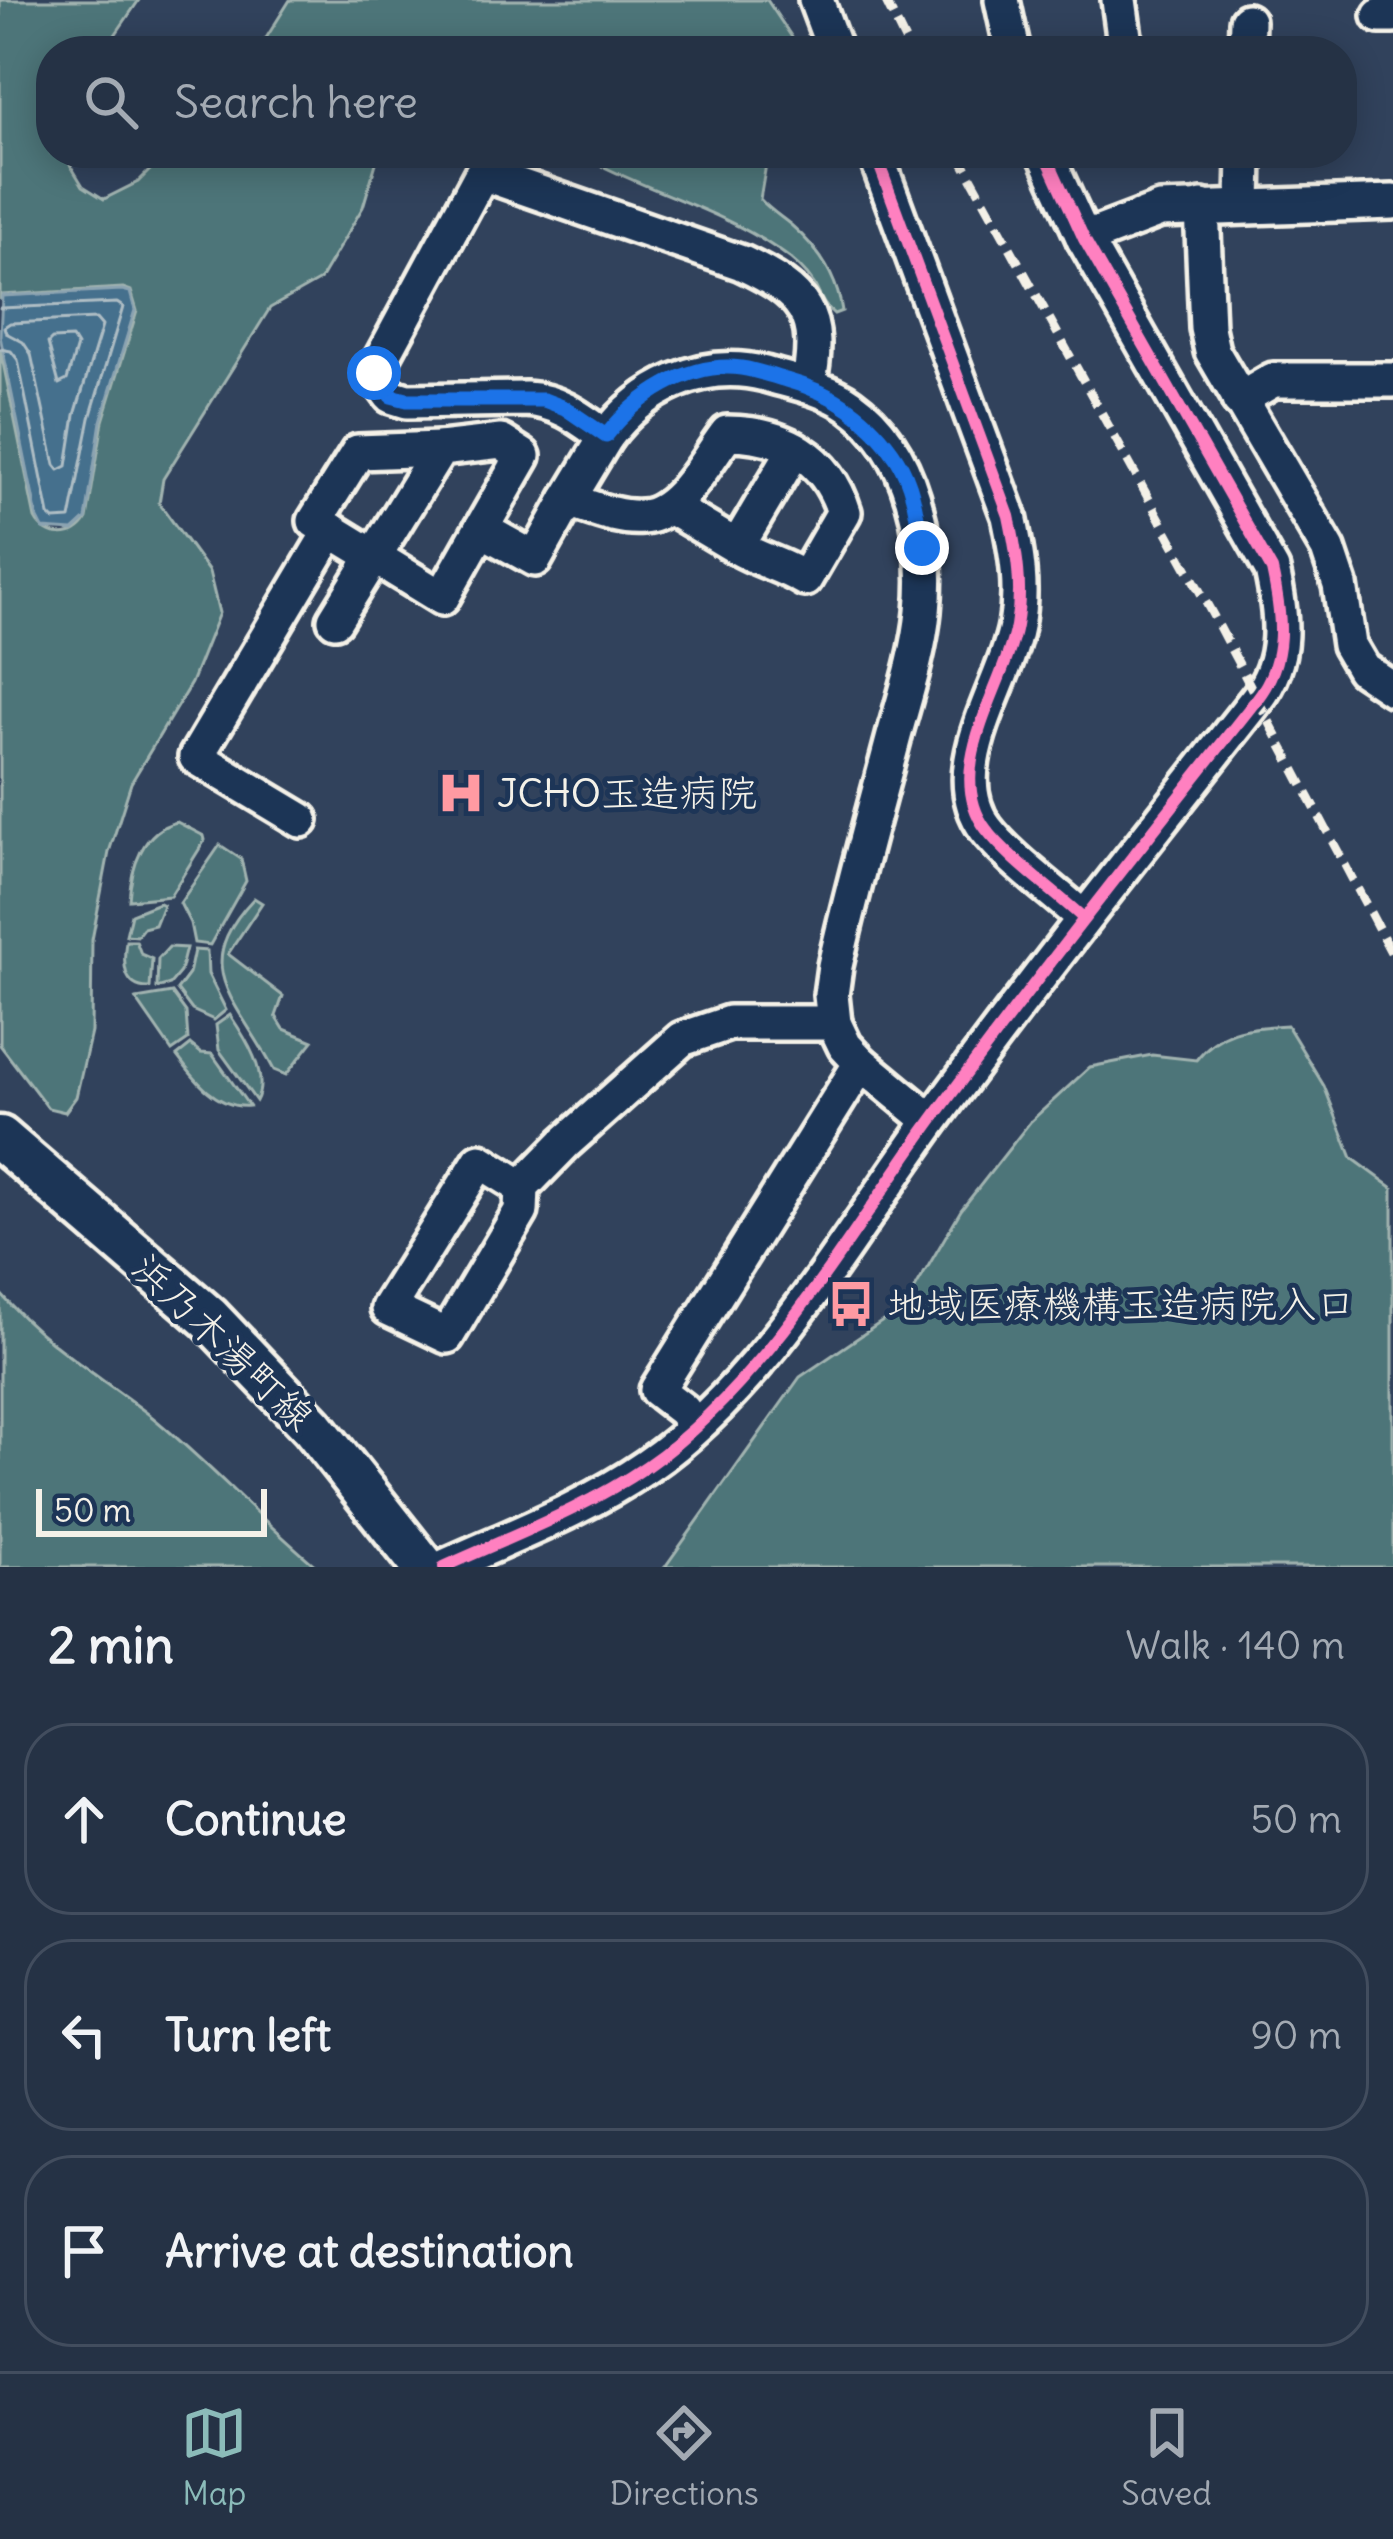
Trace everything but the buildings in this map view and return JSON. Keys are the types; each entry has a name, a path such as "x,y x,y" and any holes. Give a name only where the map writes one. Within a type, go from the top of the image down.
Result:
{"main road":[{"name":"浜乃木湯町線","path":"0,1138 209,1318 314,1427 424,1567"}],"street":[{"path":"816,0 830,36"},
{"path":"1002,0 1010,36"},
{"path":"1119,0 1124,36"},
{"path":"881,168 1009,517 1021,573 1016,629 973,746 974,802 986,829 1082,917"},
{"path":"444,1567 548,1521 627,1477 695,1426 796,1315 1082,917 1266,688 1276,667 1281,609 1272,570 1084,239 1052,168"},
{"path":"1244,205 1245,168"},
{"path":"606,436 565,408 544,400 407,400 391,396 374,373 482,173 742,263 783,283 805,308 812,330 808,386"},
{"path":"1084,239 1160,210 1393,202"},
{"path":"1202,207 1212,350 1328,549 1340,585 1349,645 1364,669 1393,688"},
{"path":"481,529 535,559 622,416 644,397 691,373 739,368 808,386 850,405 898,460 916,510 923,611 831,995 834,1023 845,1046 931,1121"},
{"path":"1239,400 1273,380 1393,380"},
{"path":"568,500 646,518 670,507 727,433 748,433 795,449 830,476 844,512 806,579 770,558 756,558 670,507"},
{"path":"501,442 523,456 442,598 315,521 358,452 440,449 501,442"},
{"path":"335,620 440,449"},
{"path":"737,547 795,449"},
{"path":"301,820 196,757 331,530"},
{"path":"522,1187 480,1161 388,1308 447,1336 520,1211 522,1187 682,1039 729,1024 834,1023"},
{"path":"695,1426 657,1390 861,1064"}],"green space":[{"path":"0,0 139,0 114,36 36,36 36,168 72,168 83,186 104,199 138,182 152,168 375,168 363,207 320,280 270,308 163,479 159,503 209,572 219,613 191,683 131,783 109,852 92,940 91,1032 76,1097 65,1112 48,1108 0,1045 0,348 35,518 46,530 68,534 87,519 103,421 137,311 131,291 123,288 2,295 0,300"},
{"path":"290,0 767,0 791,36 267,36"},
{"path":"607,168 765,168 760,199 818,253 836,286 842,311 830,311 803,270 756,236"},
{"path":"177,822 205,840 170,896 129,900 132,875 147,842"},
{"path":"220,845 241,859 246,881 210,945 194,943 180,903"},
{"path":"254,898 262,903 228,954 283,996 276,1016 284,1029 313,1041 286,1075 274,1070 234,1003 221,965 234,923"},
{"path":"163,905 155,925 143,928 137,936 126,935 131,914"},
{"path":"126,941 136,941 141,954 152,959 150,988 129,979"},
{"path":"169,947 186,948 180,972 170,984 157,988 158,959"},
{"path":"194,950 207,951 208,974 226,1010 214,1020 192,1010 177,990 189,974"},
{"path":"172,993 186,1012 188,1040 172,1051 136,999"},
{"path":"230,1015 258,1068 256,1101 219,1050 216,1025"},
{"path":"1287,1025 1324,1086 1352,1158 1393,1188 1393,1567 665,1567 800,1377 905,1306 961,1210 1030,1122 1090,1067 1152,1055 1196,1060 1225,1036"},
{"path":"191,1045 212,1054 249,1106 227,1103 199,1083 177,1056"},
{"path":"0,1293 54,1344 172,1434 317,1567 0,1567"}],"water":[{"path":"130,292 135,310 101,421 86,519 73,531 43,529 0,336 2,296"}],"railway":[{"path":"885,0 903,36"},
{"path":"966,168 1214,617 1393,956"}],"cycle path":[{"path":"881,168 1009,516 1017,557 1016,626 973,754 974,806 995,840 1082,917"},
{"path":"444,1567 599,1496 647,1466 730,1393 804,1303 974,1063 1257,699 1274,668 1280,620 1272,570 1084,239 1052,168"}],"place":[{"name":"JCHO玉造病院","path":"461,793"},
{"name":"地域医療機構玉造病院入口","path":"851,1304"}],"route":[{"path":"374,373 391,396 407,400 544,400 565,408 606,436 644,397 691,373 739,368 808,386 850,405 898,460 909,482 922,548"}]}
